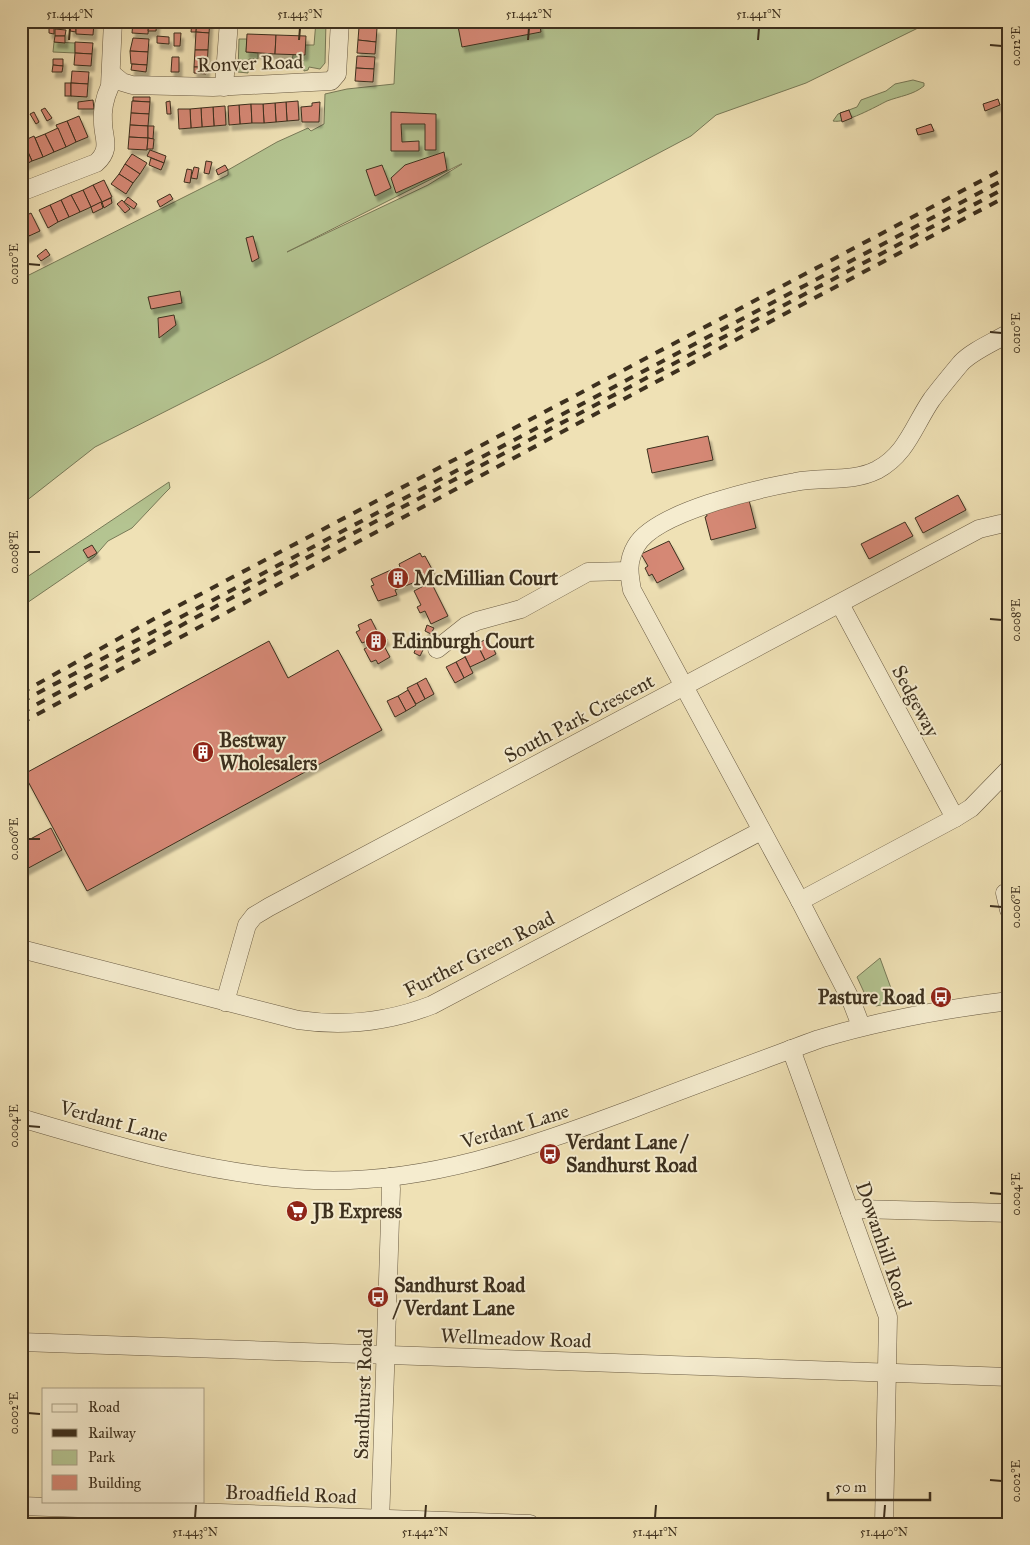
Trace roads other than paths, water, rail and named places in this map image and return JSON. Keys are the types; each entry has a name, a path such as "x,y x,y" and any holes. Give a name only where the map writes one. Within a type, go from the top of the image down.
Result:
{"street":[{"path":"21,192 96,162 102,157 106,137 103,122 106,95 111,80 113,21"},
{"path":"224,87 229,21"},
{"name":"Ronver Road","path":"111,80 118,80 129,85 224,87 334,80 337,74 340,21"},
{"path":"861,1026 851,1000 800,901 632,590 628,571 630,558 636,545 647,533 690,510 797,481 848,479 878,470 905,448 932,400 962,361 1009,333"},
{"name":"South Park Crescent","path":"225,1002 242,938 247,925 254,916 979,529 1000,524 1009,525"},
{"path":"437,649 466,626 477,621 521,609 588,572 628,571"},
{"name":"Sedgeway","path":"840,604 955,818"},
{"path":"800,901 971,808 1009,769"},
{"name":"Further Green Road","path":"21,950 225,1002 320,1023 363,1023 409,1014 460,991 762,831"},
{"name":"Verdant Lane","path":"21,1118 152,1154 256,1174 314,1180 390,1177 448,1168 510,1152 791,1049 861,1026 922,1013 1009,1001"},
{"name":"Dowanhill Road","path":"791,1049 888,1317 884,1524"},
{"name":"Sandhurst Road","path":"380,1521 392,1189 390,1177"},
{"path":"850,1212 858,1209 1009,1213"},
{"name":"Wellmeadow Road","path":"21,1342 1009,1377"},
{"name":"Broadfield Road","path":"21,1506 380,1521 530,1524"}],"railway":[{"path":"21,693 163,614 1009,166"},
{"path":"21,702 1009,177"},
{"path":"21,713 246,590 1009,186"},
{"path":"21,723 588,418 1009,195"}],"place":[{"name":"McMillian Court","path":"398,578"},
{"name":"Edinburgh Court","path":"376,641"},
{"name":"Bestway Wholesalers","path":"203,752"},
{"name":"Pasture Road","path":"941,997"},
{"name":"Verdant Lane / Sandhurst Road","path":"550,1154"},
{"name":"JB Express","path":"297,1211"},
{"name":"Sandhurst Road / Verdant Lane","path":"378,1297"}]}
